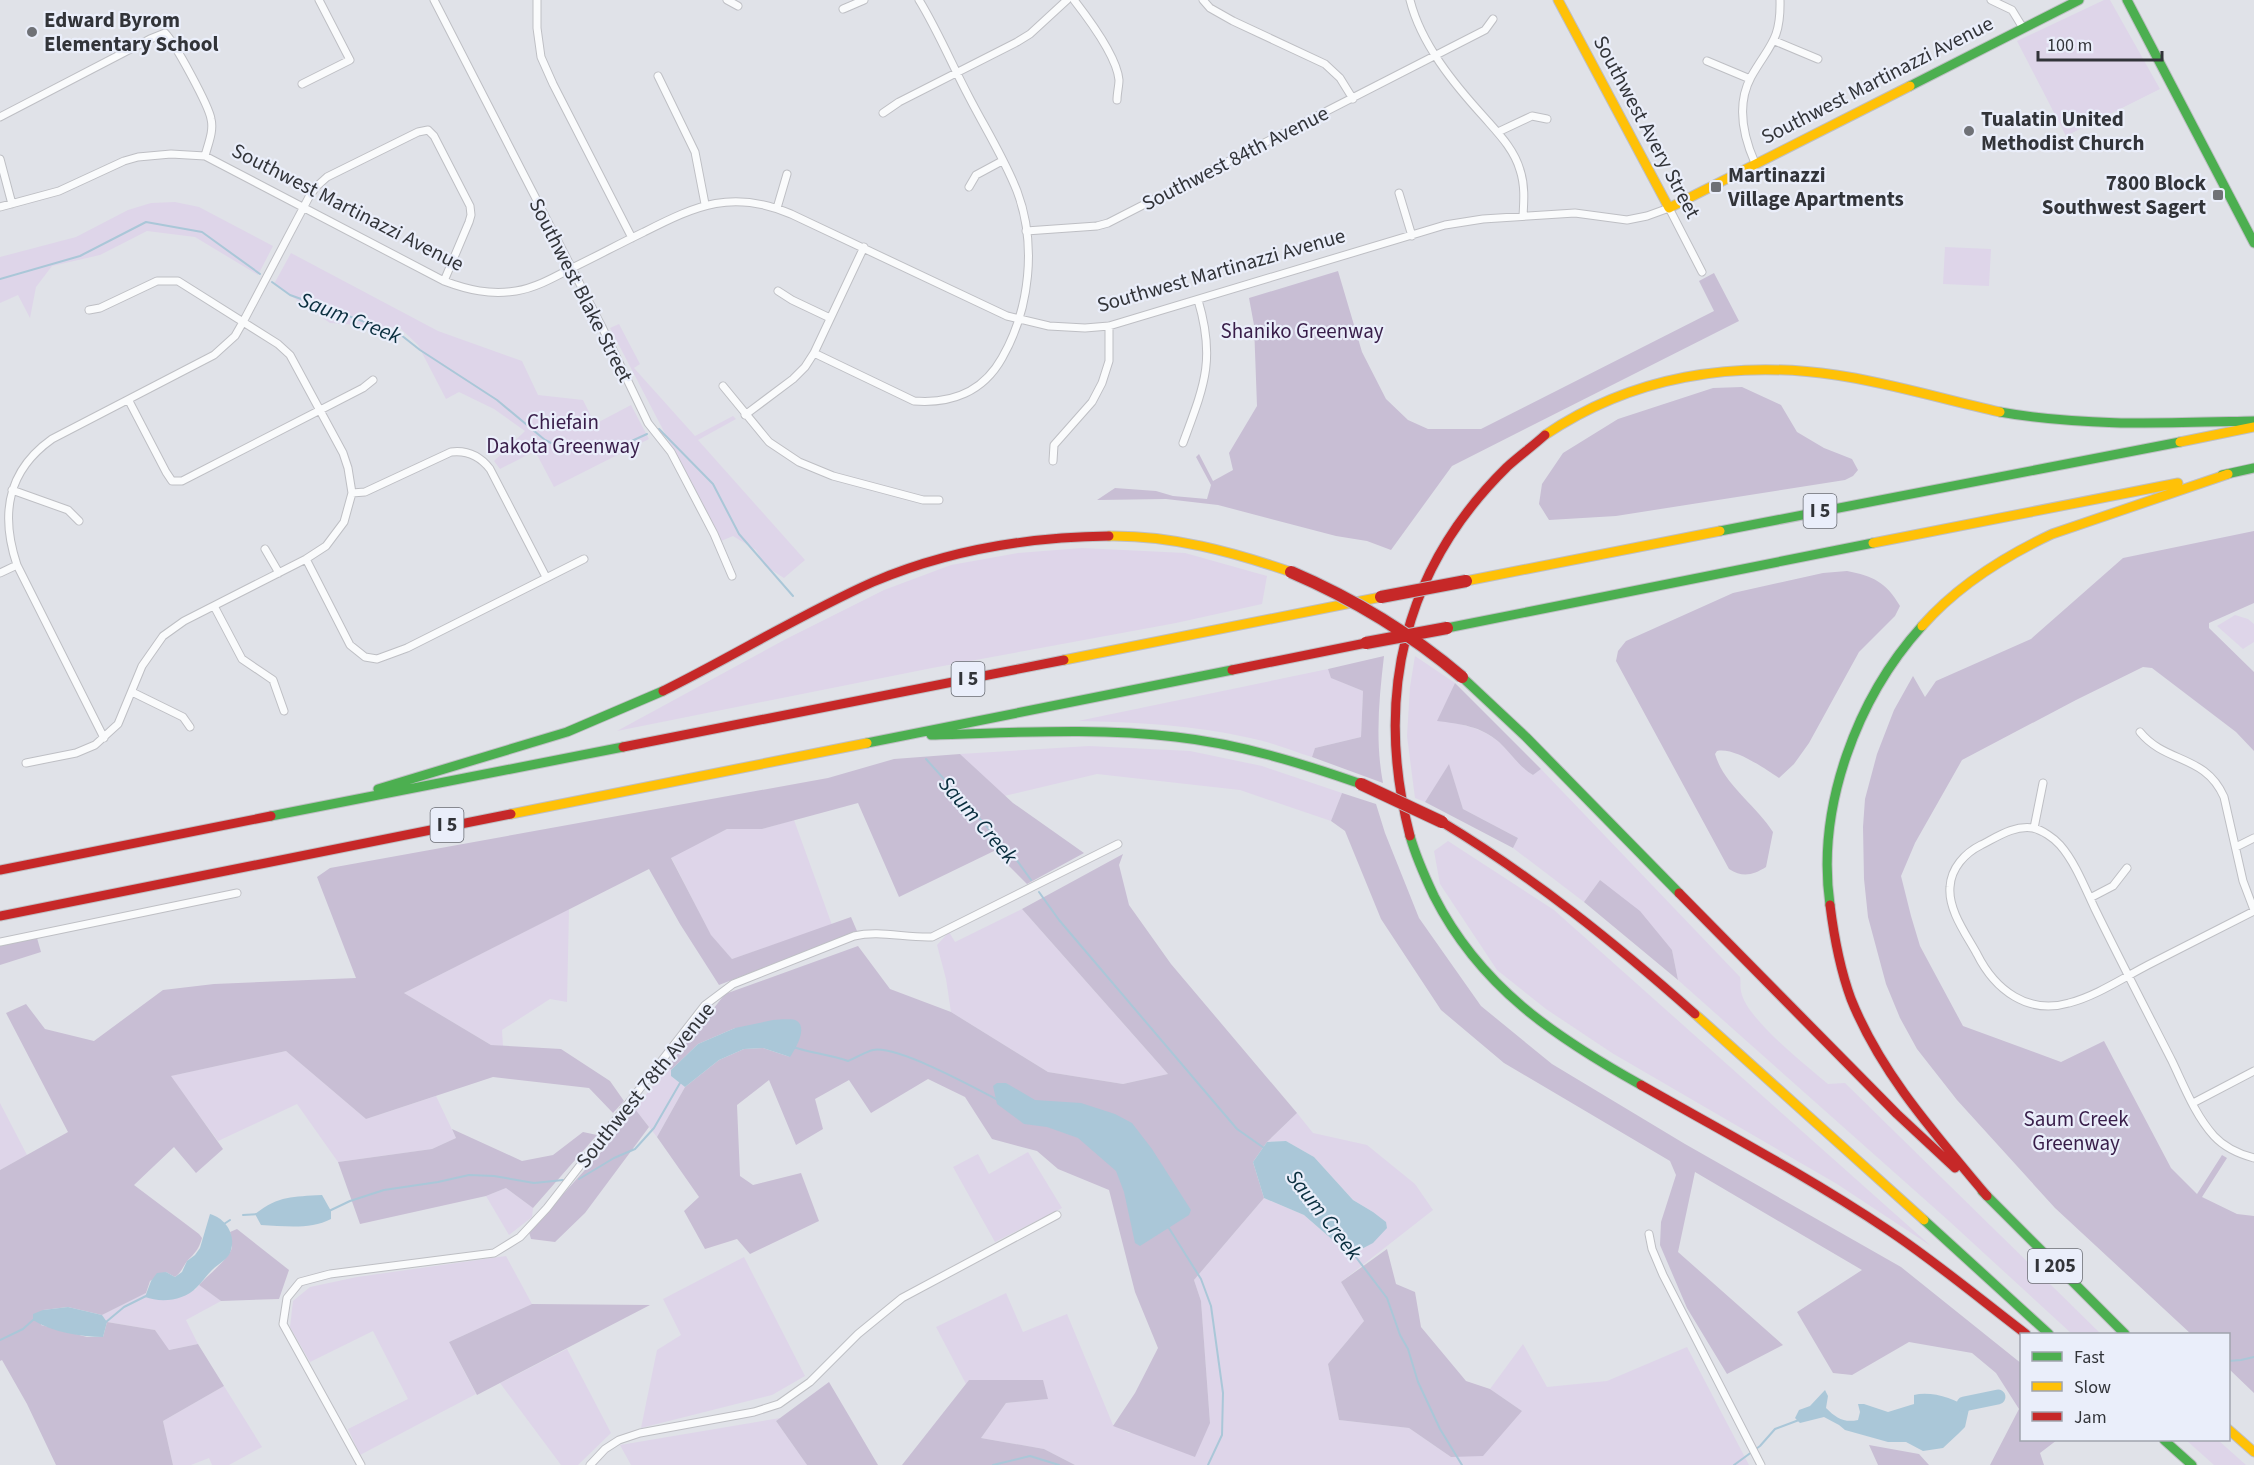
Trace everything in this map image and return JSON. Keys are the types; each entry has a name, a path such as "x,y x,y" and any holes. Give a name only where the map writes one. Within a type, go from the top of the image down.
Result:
{"main road":[{"name":"Southwest Avery Street","path":"1558,0 1669,208"},
{"name":"Southwest Martinazzi Avenue","path":"1669,208 2079,0"},
{"path":"2127,0 2254,243"},
{"path":"2022,1333 1930,1260 1877,1223 1554,1033 1516,1003 1474,959 1438,905 1412,845 1404,819 1395,760 1394,716 1407,634 1424,585 1448,541 1477,500 1511,464 1553,430 1577,415 1631,390 1667,379 1708,371 1766,368 1842,376 2018,415 2057,420 2096,422 2254,421"},
{"name":"I 5","path":"0,870 2254,427"},
{"name":"I 5","path":"0,916 895,736 2254,468"},
{"path":"1987,1196 1892,1077 1861,1022 1843,975 1834,939 1830,909 1828,855 1834,796 1848,750 1870,698 1898,654 1937,609 1982,572 2052,534 2228,474"},
{"path":"308,810 587,725 679,684 829,602 865,585 925,562 977,548 1047,537 1079,535 1139,537 1242,555 1291,572 1337,592 1382,616 1462,677 1526,737 1897,1114 1987,1196"},
{"path":"895,736 1100,731 1149,734 1227,744 1295,761 1361,784 1442,822 1536,883 1644,969 2047,1333"},
{"name":"I 205","path":"1987,1196 2123,1333"},
{"path":"2230,1430 2254,1452"},
{"path":"2163,1441 2192,1465"}],"street":[{"path":"302,84 350,60 319,0"},
{"name":"Southwest Blake Street","path":"434,0 625,372 648,423 671,452 714,534 732,576"},
{"path":"537,0 537,28 541,57 552,84 632,238"},
{"path":"727,0 738,6"},
{"path":"843,9 864,0"},
{"path":"814,353 914,401 932,403 950,400 969,391 986,378 1000,362 1019,320 1029,277 1022,208 1002,161 919,0"},
{"path":"882,113 898,102 1030,34 1066,0"},
{"path":"1074,0 1092,24 1109,54 1119,79 1117,99"},
{"path":"1203,0 1210,8 1233,21 1325,64 1340,78 1353,99"},
{"path":"1410,0 1436,56 1483,117 1498,132 1520,168 1524,188 1523,216"},
{"path":"1755,163 1743,132 1744,96 1750,79 1774,41 1779,24 1780,0"},
{"path":"1991,0 2012,10 2023,28"},
{"name":"Southwest 84th Avenue","path":"1026,231 1097,226 1108,223 1436,56 1485,30 1493,19"},
{"path":"0,117 165,33 176,47 212,119 211,136 205,156"},
{"path":"1774,41 1818,59"},
{"path":"1707,61 1750,79"},
{"path":"658,76 695,152 705,204"},
{"path":"1498,132 1532,116 1546,119"},
{"path":"104,738 17,565 7,534 6,520 12,490 23,467 52,439 214,355 235,336 316,187 327,177 418,132 428,130 434,136 470,206 471,214 470,222 444,281"},
{"name":"Southwest Martinazzi Avenue","path":"0,207 59,191 124,160 171,153 205,156 444,281 468,290 504,293 529,288 705,204 753,202 777,208 1019,320 1068,327 1108,326 1463,221 1575,213 1627,219 1647,216 1669,208"},
{"path":"0,159 12,204"},
{"path":"969,187 976,176 1002,161"},
{"path":"777,208 787,174"},
{"path":"1398,193 1412,236"},
{"name":"Southwest Avery Street","path":"1669,208 1702,272"},
{"path":"745,415 793,379 805,367 814,353 864,247"},
{"path":"26,763 76,753 95,745 104,738 118,724 142,666 163,636 184,621 306,559 326,546 344,522 352,493 348,468 320,410 290,355 278,344 178,281 157,281 100,308 89,309"},
{"path":"778,291 830,318"},
{"path":"1183,443 1199,398 1207,365 1205,326 1197,300"},
{"path":"1053,461 1054,445 1092,402 1102,382 1109,361 1108,326"},
{"path":"129,400 166,472 172,481 182,481 363,388 373,380"},
{"path":"723,386 769,442 799,462 833,476 923,500 939,500"},
{"path":"352,493 365,492 451,453 459,451 477,456 490,469 546,577"},
{"path":"12,490 68,510 79,521"},
{"path":"265,549 279,573"},
{"path":"306,559 350,645 366,657 377,659 407,648 584,559"},
{"path":"0,573 17,565"},
{"path":"214,606 242,659 273,680 284,711"},
{"path":"132,692 183,717 190,727"},
{"path":"2140,732 2152,746 2200,767 2214,779 2224,797 2245,890 2254,910 2128,975 2080,999 2068,1004 2044,1006 2013,997 1994,981 1982,965 1953,907 1950,891 1952,875 1961,861 1975,848 2008,831 2034,828 2058,842 2090,898 2128,975 2205,1125 2230,1149 2254,1158"},
{"path":"2034,828 2043,783"},
{"path":"2236,847 2254,838"},
{"name":"Southwest 78th Avenue","path":"360,1465 283,1324 288,1298 300,1282 330,1274 494,1253 520,1237 548,1208 705,1005 733,984 854,936 869,933 912,938 932,937 1118,843"},
{"path":"2090,898 2113,886 2127,868"},
{"path":"0,942 237,893"},
{"path":"2193,1103 2254,1071"},
{"path":"590,1465 605,1449 619,1440 640,1433 754,1412 779,1404 810,1382 858,1334 902,1298 1057,1215"},
{"path":"1649,1234 1652,1249 1663,1275 1761,1465"}],"green space":[{"path":"2104,0 2110,0 2160,89 2066,136 2017,41"},
{"path":"175,202 199,207 273,246 258,275 195,237 147,231 100,255 52,266 36,287 30,318 18,295 0,303 0,257 76,237 128,210 151,203"},
{"path":"1945,247 1991,249 1989,286 1943,284"},
{"name":"Chiefain Dakota Greenway","path":"291,253 438,331 522,361 538,395 583,400 595,424 631,405 649,439 554,487 535,451 500,469 494,461 525,431 494,409 459,392 446,399 418,345 400,328 330,323 274,284"},
{"name":"Shaniko Greenway","path":"1338,271 1362,352 1386,399 1408,420 1428,429 1481,429 1714,311 1699,281 1714,273 1739,321 1452,466 1391,550 1367,541 1336,536 1218,505 1166,499 1097,500 1115,488 1156,491 1173,496 1207,499 1211,485 1196,457 1199,454 1213,481 1233,470 1229,453 1257,406 1254,325 1249,298"},
{"name":"Chiefain Dakota Greenway","path":"619,324 640,364 634,368 695,436 733,416 736,419 698,440 805,560 784,578 765,566 756,550 733,536 721,541 610,328"},
{"path":"1742,387 1781,405 1797,432 1824,448 1852,459 1858,470 1845,480 1616,516 1549,520 1539,504 1542,484 1563,453 1618,419 1713,388"},
{"name":"Saum Creek Greenway","path":"2254,531 2254,603 2209,623 2209,628 2254,672 2254,751 2236,732 2152,668 2143,667 1962,760 1915,843 1901,876 1920,946 1963,1026 2061,1062 2104,1041 2171,1168 2197,1194 2222,1155 2227,1158 2202,1197 2237,1214 2254,1216 2254,1393 2230,1370 2230,1333 2190,1333 2055,1208 1957,1100 1917,1049 1900,1018 1886,984 1868,917 1864,879 1865,799 1877,754 1894,710 1913,676 1925,697 1936,681 2031,639 2123,558"},
{"path":"1082,548 1185,553 1267,576 1262,604 1176,623 932,668 617,731 786,639 884,590 951,565 1018,553"},
{"path":"1847,571 1878,581 1900,606 1895,616 1859,652 1809,743 1794,764 1779,778 1732,752 1717,751 1715,754 1725,775 1773,832 1766,867 1752,874 1739,874 1729,869 1616,661 1618,651 1626,641 1733,593 1823,573"},
{"path":"2235,615 2248,619 2254,624 2254,642 2243,649 2217,626"},
{"path":"1384,656 1378,736 1383,783 1312,757 1315,748 1361,737 1363,691 1331,678 1328,669"},
{"path":"1415,656 1455,683 1438,720 1470,727 1492,737 1533,775 1541,769 1740,977 1745,1002 1765,1028 1828,1084 1845,1083 2100,1333 2071,1333 1949,1221 1678,980 1672,950 1600,880 1584,902 1513,848 1518,838 1463,809 1449,765 1425,802 1415,798 1407,736 1410,687"},
{"path":"1328,669 1332,678 1363,691 1361,737 1315,748 1312,757 1274,744 1207,730 1143,723 1078,721"},
{"path":"1455,683 1541,769 1533,775 1519,764 1499,742 1485,732 1437,721"},
{"path":"1089,746 1190,751 1262,766 1342,793 1331,821 1240,790 1097,774 1004,796 960,754"},
{"path":"960,754 1013,803 1084,853 1027,884 994,851 899,897 858,803 762,829 727,829 671,858 711,935 732,959 851,917 857,931 719,985 680,924 649,869 404,993 491,1045 561,1049 610,1081 624,1101 613,1113 589,1088 493,1077 366,1119 286,1051 171,1076 223,1149 196,1173 174,1147 134,1185 199,1234 202,1238 198,1248 175,1277 166,1272 150,1281 146,1293 102,1315 68,1307 43,1310 41,1325 87,1337 103,1337 107,1322 155,1330 169,1350 198,1344 224,1386 163,1421 173,1465 56,1465 27,1404 2,1360 0,1361 0,1170 68,1132 6,1013 26,1004 45,1029 94,1041 163,990 214,984 356,978 317,877 330,868 828,778 894,759"},
{"path":"1449,764 1463,809 1518,838 1513,848 1425,802"},
{"path":"1342,793 1376,804 1385,833 1419,918 1481,1006 1552,1064 1685,1144 1901,1267 2020,1362 2020,1441 2056,1441 2040,1453 2044,1465 1990,1465 2019,1409 1996,1373 1972,1353 1909,1342 1852,1375 1833,1373 1797,1312 1862,1270 1695,1172 1678,1252 1783,1345 1727,1374 1687,1308 1660,1245 1661,1222 1676,1175 1670,1161 1504,1063 1441,1010 1381,919 1345,831 1331,821"},
{"path":"794,820 832,925 732,959 711,936 671,857 727,829 762,829"},
{"path":"1448,841 1554,910 1931,1246 1837,1184 1612,1053 1546,1009 1497,970 1440,884 1434,851"},
{"path":"1123,854 1119,865 1129,905 1171,964 1297,1113 1267,1142 1253,1162 1264,1198 1194,1280 1201,1301 1210,1423 1195,1457 1113,1426 1135,1393 1158,1348 1135,1292 1109,1190 1058,1169 1037,1151 992,1139 965,1097 928,1079 871,1113 849,1080 815,1099 823,1129 796,1145 769,1080 737,1105 740,1176 753,1185 801,1173 819,1221 750,1254 737,1239 705,1249 684,1211 699,1197 657,1137 685,1087 719,1060 744,1049 763,1048 790,1057 735,1028 698,1044 671,1070 668,1066 725,994 858,946 890,989 951,1012 1048,1072 1123,1084 1168,1074 1022,909"},
{"path":"1600,880 1640,911 1672,950 1678,980 1584,902"},
{"path":"569,909 567,1002 550,999 502,1030 503,1046 491,1045 404,993"},
{"path":"1022,909 1168,1074 1123,1084 1048,1072 951,1012 946,979 937,945 949,932 955,942"},
{"path":"37,938 41,952 0,965 0,946"},
{"path":"286,1051 366,1119 436,1096 456,1138 432,1149 338,1162 297,1104 218,1141 170,1076"},
{"path":"668,1066 671,1076 685,1087 657,1137 635,1109"},
{"path":"0,1103 27,1155 0,1170"},
{"path":"635,1109 649,1127 585,1213 555,1242 531,1239 529,1232 611,1141"},
{"path":"1297,1113 1313,1133 1367,1145 1415,1184 1433,1210 1341,1282 1364,1321 1328,1364 1339,1420 1409,1428 1451,1457 1522,1411 1490,1389 1523,1344 1547,1387 1607,1381 1687,1347 1749,1465 1075,1465 1044,1449 981,1438 1006,1403 1048,1399 969,1380 966,1384 936,1327 1006,1293 1023,1332 1067,1314 1113,1425 1129,1433 1210,1423 1201,1301 1194,1280 1264,1198 1304,1215 1350,1255 1373,1212 1353,1200 1314,1157 1286,1141 1267,1142"},
{"path":"452,1129 522,1161 553,1155 583,1132 597,1135 533,1208 506,1188 486,1196 360,1224 338,1162 432,1149 456,1138"},
{"path":"1028,1152 1062,1208 995,1242 953,1167 978,1154 989,1174"},
{"path":"506,1188 533,1208 532,1217 509,1235 486,1196"},
{"path":"237,1229 289,1270 279,1299 221,1301 199,1285 228,1256 232,1247 230,1232"},
{"path":"1387,1249 1396,1284 1415,1292 1421,1327 1466,1381 1490,1389 1522,1411 1483,1456 1451,1457 1409,1428 1339,1420 1328,1364 1364,1321 1341,1282"},
{"path":"506,1256 532,1304 449,1342 476,1394 360,1455 348,1429 408,1399 373,1331 310,1362 290,1327 293,1301 310,1287 357,1277"},
{"path":"744,1257 805,1376 772,1395 641,1428 657,1350 681,1335 663,1299"},
{"path":"199,1285 221,1301 186,1320 198,1344 168,1350 155,1330 107,1322 102,1315 146,1293 145,1297 195,1290"},
{"path":"532,1304 650,1305 477,1395 449,1342"},
{"path":"567,1349 611,1433 578,1465 561,1465 500,1383"},
{"path":"969,1380 1043,1380 1048,1399 1006,1403 981,1438 1044,1449 1075,1465 902,1465"},
{"path":"829,1382 878,1465 807,1465 776,1421"},
{"path":"224,1386 262,1447 229,1465 212,1465 209,1458 191,1465 173,1465 163,1421"},
{"path":"780,1418 776,1421 807,1465 631,1465 620,1445"},
{"path":"2187,1441 2219,1441 2246,1465 2214,1465"},
{"path":"1869,1445 1919,1454 1929,1465 1878,1465"}],"water":[{"path":"773,1020 792,1020 800,1024 800,1039 790,1057 763,1048 744,1049 719,1060 685,1087 671,1076 671,1070 698,1044 735,1028"},
{"path":"997,1083 1006,1083 1035,1100 1081,1103 1115,1114 1132,1123 1152,1149 1191,1210 1189,1215 1140,1246 1135,1243 1124,1192 1116,1171 1078,1138 1047,1127 1024,1124 997,1104 993,1086"},
{"path":"1286,1141 1314,1157 1353,1200 1386,1222 1387,1228 1373,1243 1350,1255 1304,1215 1264,1198 1253,1162 1267,1142"},
{"path":"322,1195 331,1211 331,1219 314,1225 261,1225 255,1214 279,1200"},
{"path":"210,1214 225,1223 231,1233 232,1244 228,1256 192,1292 186,1295 172,1300 145,1297 157,1273 166,1272 175,1277 182,1272 187,1261 200,1248"},
{"path":"68,1307 102,1315 107,1322 103,1337 67,1333 33,1320 33,1314 43,1310"},
{"path":"1825,1390 1828,1396 1826,1408 1837,1417 1849,1421 1858,1420 1860,1412 1858,1404 1888,1412 1914,1404 1914,1395 1921,1394 1943,1396 1969,1409 1965,1427 1943,1448 1923,1451 1906,1442 1888,1442 1845,1430 1824,1417 1800,1423 1795,1418 1799,1410 1810,1406"}],"waterway":[{"name":"Saum Creek","path":"0,279 80,256 146,222 202,232 260,274"},
{"name":"Saum Creek","path":"272,282 290,295 401,335 497,400 545,440 565,450 604,448 625,444 647,434"},
{"name":"Saum Creek","path":"659,429 713,484 739,534 793,596"},
{"name":"Saum Creek","path":"926,759 1016,859 1031,880"},
{"name":"Saum Creek","path":"1039,892 1059,920 1237,1129 1264,1148"},
{"path":"793,1047 848,1061 873,1050 884,1050 917,1060 998,1100"},
{"path":"579,1179 614,1158 635,1149 654,1128 680,1083"},
{"path":"329,1211 350,1201 384,1190 469,1175 494,1176 534,1183 563,1180"},
{"path":"243,1215 258,1214"},
{"path":"224,1224 230,1220"},
{"path":"1167,1225 1201,1279 1211,1306 1223,1393 1222,1435 1208,1465"},
{"name":"Saum Creek","path":"1352,1252 1387,1298 1400,1335 1408,1349 1418,1382 1440,1429 1462,1465"},
{"path":"106,1322 124,1307 146,1296"},
{"path":"0,1340 36,1320"},
{"name":"Saum Creek","path":"2230,1361 2254,1357"},
{"name":"Saum Creek","path":"1964,1404 1998,1397"},
{"name":"Saum Creek","path":"1734,1465 1760,1446 1775,1429 1799,1420"},
{"name":"Saum Creek","path":"993,1465 1030,1456 1059,1465"}],"traffic: fast":[{"path":"1910,86 2079,0"},
{"path":"2127,0 2254,243"},
{"path":"2000,412 2095,422 2254,421"},
{"path":"1720,531 2180,442"},
{"path":"2222,475 2254,468"},
{"path":"1447,628 1873,543"},
{"path":"1830,905 1827,868 1829,830 1846,756 1878,686 1922,626"},
{"path":"867,743 1232,670"},
{"path":"1462,677 1526,737 1679,893"},
{"path":"378,789 567,732 663,691"},
{"path":"931,735 1085,731 1176,737 1223,744 1270,755 1361,784"},
{"path":"271,816 623,747"},
{"path":"1410,836 1434,896 1453,928 1497,983 1522,1007 1550,1028 1641,1085"},
{"path":"1982,1191 2124,1333"},
{"path":"1924,1220 2048,1333"},
{"path":"2165,1441 2192,1465"}],"traffic: slow":[{"path":"1558,0 1669,208 1910,86"},
{"path":"1545,435 1578,415 1648,386 1685,377 1760,370 1798,371 1857,378 2000,412"},
{"path":"2180,442 2254,427"},
{"path":"1922,626 1936,611 1982,573 2052,534 2228,474"},
{"path":"1873,543 2178,483"},
{"path":"1466,581 1720,531"},
{"path":"1109,536 1155,538 1202,546 1291,572"},
{"path":"1064,660 1381,597"},
{"path":"511,814 867,743"},
{"path":"1695,1014 1924,1220"},
{"path":"2230,1431 2254,1452"}],"traffic: jam":[{"path":"1410,836 1400,784 1395,734 1397,685 1406,638 1421,592 1443,548 1471,506 1507,467 1545,435"},
{"path":"663,691 820,608 901,571 930,561 989,547 1048,539 1109,536"},
{"path":"1291,572 1381,618 1462,677"},
{"path":"1381,597 1466,581"},
{"path":"1366,643 1447,628"},
{"path":"1232,670 1366,643"},
{"path":"623,747 1064,660"},
{"path":"1361,784 1442,822"},
{"path":"0,916 511,814"},
{"path":"0,870 271,816"},
{"path":"1442,822 1509,865 1573,912 1695,1014"},
{"path":"1679,893 1897,1114 1955,1168"},
{"path":"1830,905 1844,976 1863,1026 1911,1103 1987,1196"},
{"path":"1641,1085 1858,1210 1923,1255 2025,1333"}],"place":[{"name":"Edward Byrom Elementary School","path":"32,32"},
{"name":"Tualatin United Methodist Church","path":"1969,131"},
{"name":"Martinazzi Village Apartments","path":"1716,187"},
{"name":"7800 Block Southwest Sagert","path":"2218,195"}]}
